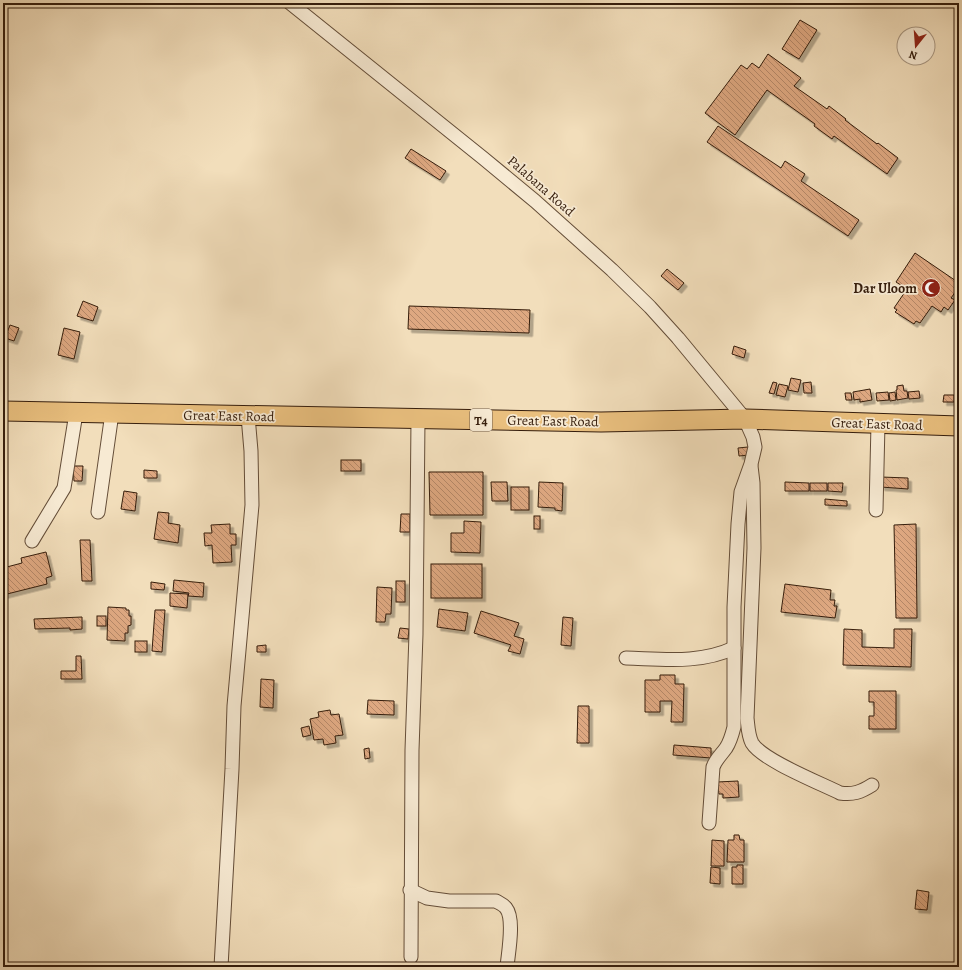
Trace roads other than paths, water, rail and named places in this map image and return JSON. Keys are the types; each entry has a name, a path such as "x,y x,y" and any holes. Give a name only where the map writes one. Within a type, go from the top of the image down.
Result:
{"highway":[{"name":"Great East Road","path":"3,411 601,422 745,419 959,426"}],"street":[{"name":"Palabana Road","path":"290,3 495,167 535,201 650,307 678,338 745,419 753,437 755,447 751,464"},
{"path":"32,541 64,488 76,413"},
{"path":"98,512 112,413"},
{"path":"221,967 234,706 252,505 248,416"},
{"path":"411,957 410,890 412,750 416,634 418,419"},
{"path":"876,510 878,424"},
{"path":"709,823 711,774 716,760 725,749 732,736 734,727 734,607 738,524 741,492 751,464"},
{"path":"751,464 754,535 747,718 749,734 752,742 759,752 774,761 840,793 852,794 872,785"},
{"path":"626,658 688,660 705,658 734,648"},
{"path":"410,890 427,898 449,901 496,901 502,905 507,909 510,920 507,967"}],"place":[{"name":"Dar Uloom","path":"931,288"}]}
